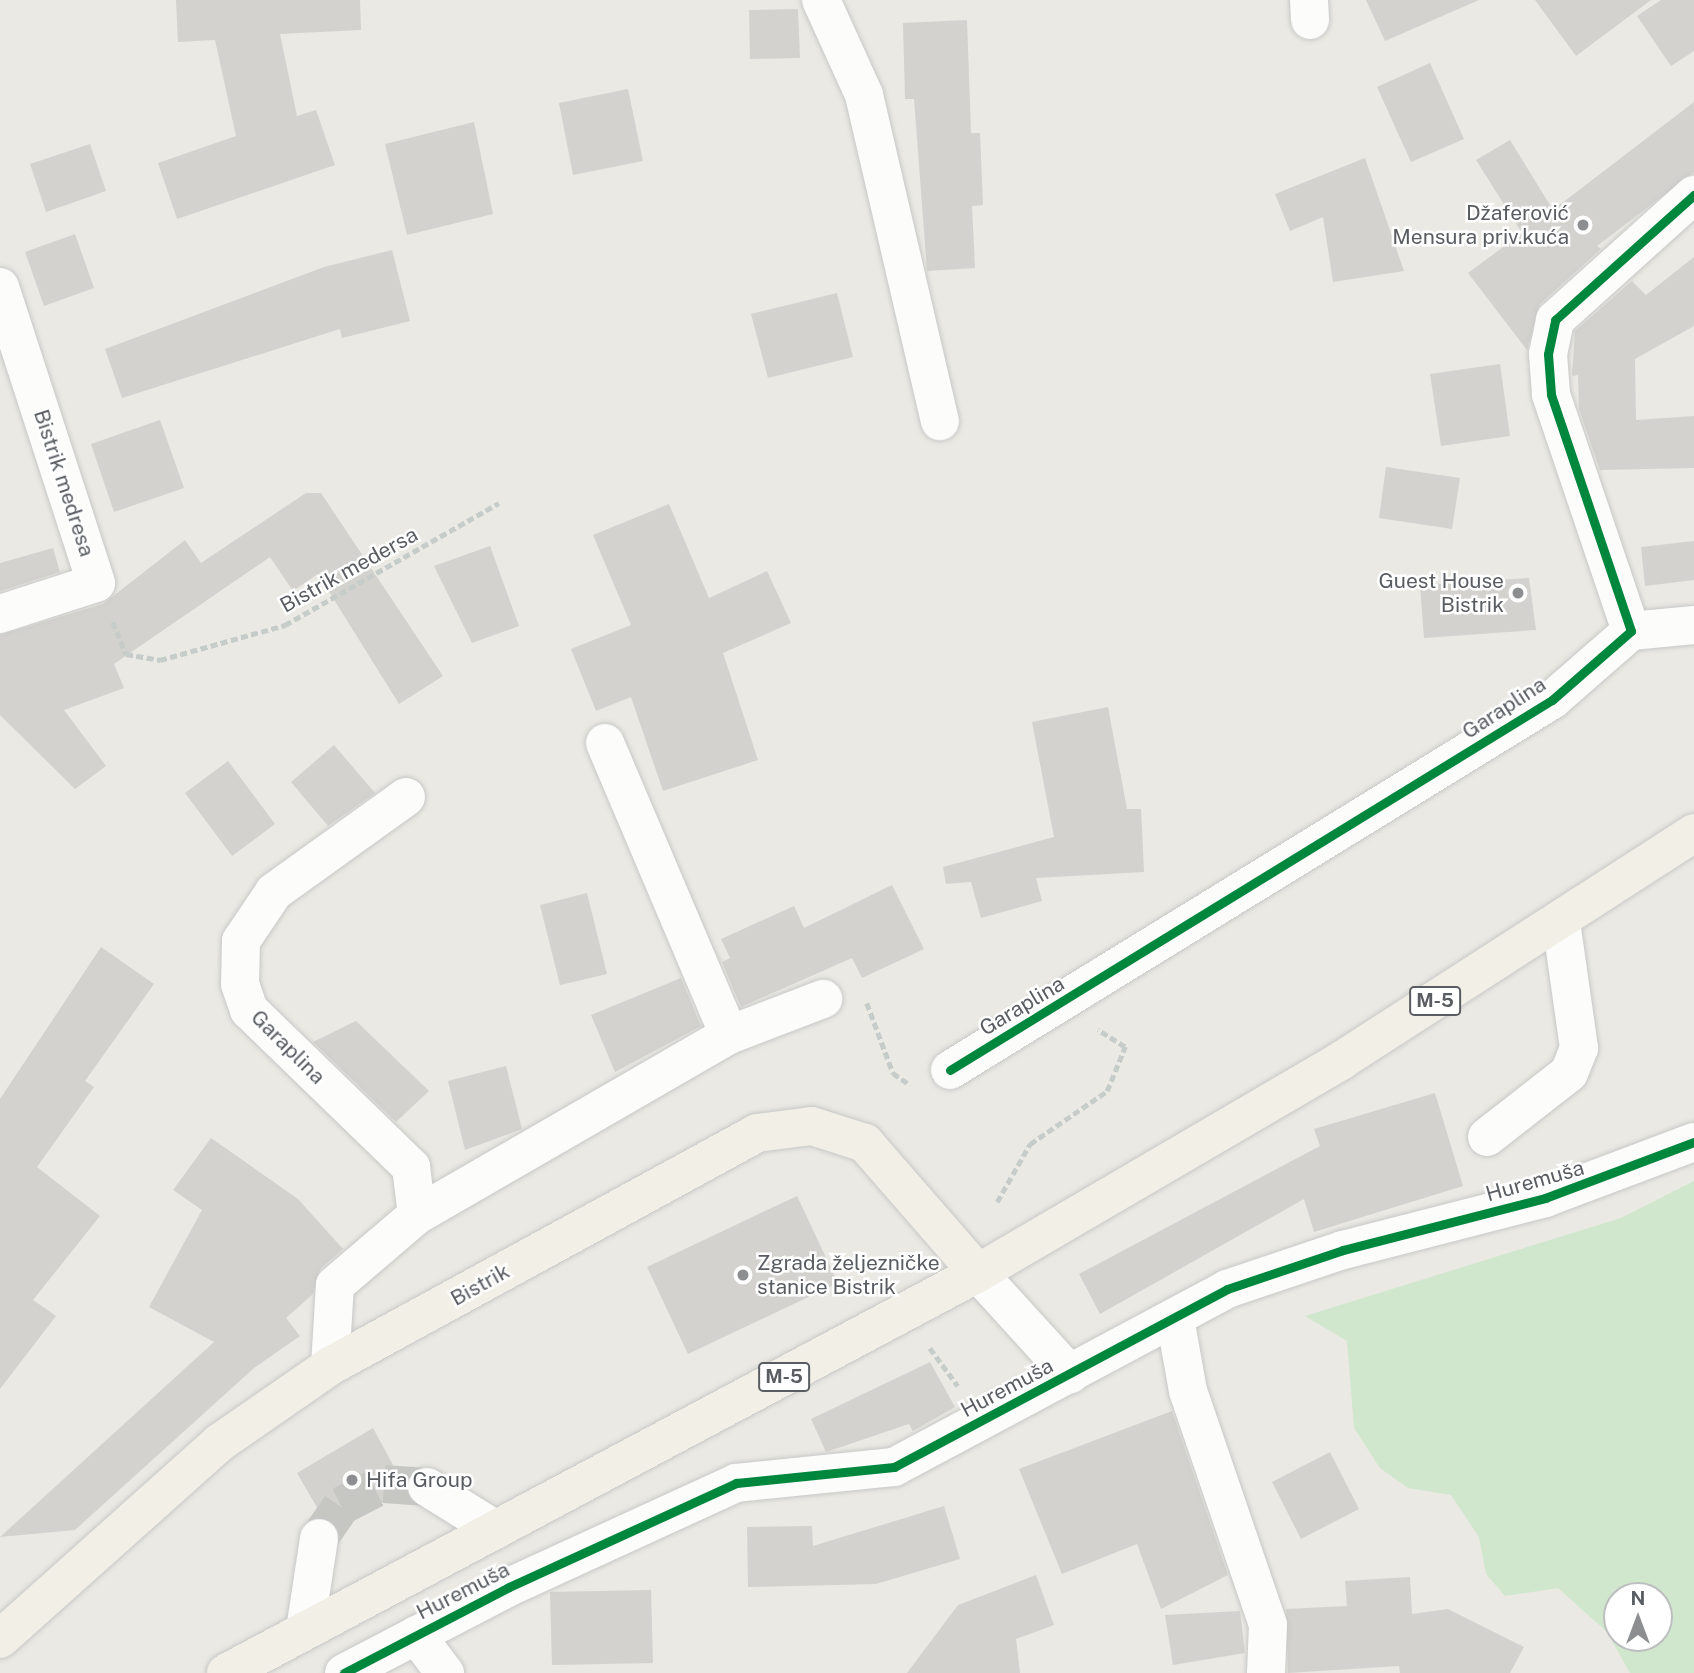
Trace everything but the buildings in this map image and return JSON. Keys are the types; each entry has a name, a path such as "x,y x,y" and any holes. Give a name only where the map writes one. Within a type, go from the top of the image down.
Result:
{"main road":[{"name":"M-5","path":"226,1673 978,1273 1342,1060 1694,834"},
{"name":"Bistrik","path":"0,1639 219,1443 330,1366 757,1133 783,1126 838,1131 864,1143 978,1273"}],"street":[{"path":"821,0 864,95 940,421"},
{"path":"1694,195 1555,320 1548,354 1551,394 1631,631 1694,625"},
{"name":"Bistrik medresa","path":"0,287 96,583 0,614"},
{"name":"Garaplina","path":"950,1070 1552,700 1631,631"},
{"path":"605,743 729,1035"},
{"name":"Garaplina","path":"406,797 274,892 241,941 240,985 249,1010 411,1167 417,1215"},
{"path":"1487,1137 1569,1073 1579,1048 1561,921"},
{"path":"330,1366 335,1285 417,1215 729,1035 823,999"},
{"name":"Huremuša","path":"345,1673 416,1635 736,1483 894,1466 1227,1289 1287,1267 1545,1199 1694,1142"},
{"name":"Huremuša","path":"978,1273 1070,1374"},
{"path":"1175,1318 1188,1391 1268,1625 1266,1673"},
{"path":"427,1487 496,1530"},
{"path":"305,1630 319,1538"},
{"name":"Huremuša","path":"416,1635 445,1673"}],"path":[{"path":"823,999 847,992 866,1001 893,1073 910,1085 950,1070"},
{"path":"997,1202 1030,1144 1107,1091 1125,1047 1049,1010"},
{"path":"904,1313 983,1420"}],"green space":[{"path":"1694,1181 1694,1673 1630,1673 1618,1652 1673,1652 1673,1582 1603,1582 1603,1628 1558,1588 1505,1596 1486,1574 1479,1537 1451,1495 1408,1488 1380,1468 1354,1428 1347,1341 1305,1316 1621,1218"}],"tunnel":[{"path":"319,1538 341,1506 384,1484 427,1487"}],"cycle path":[{"path":"950,1070 1552,700 1631,631 1551,394 1548,354 1555,320 1694,195"},
{"path":"344,1673 509,1587 736,1483 894,1467 1227,1289 1343,1250 1545,1198 1694,1142"}],"place":[{"name":"Džaferović Mensura priv.kuća","path":"1583,225"},
{"name":"Guest House Bistrik","path":"1518,593"},
{"name":"Zgrada željezničke stanice Bistrik","path":"743,1275"},
{"name":"Hifa Group","path":"352,1480"}]}
